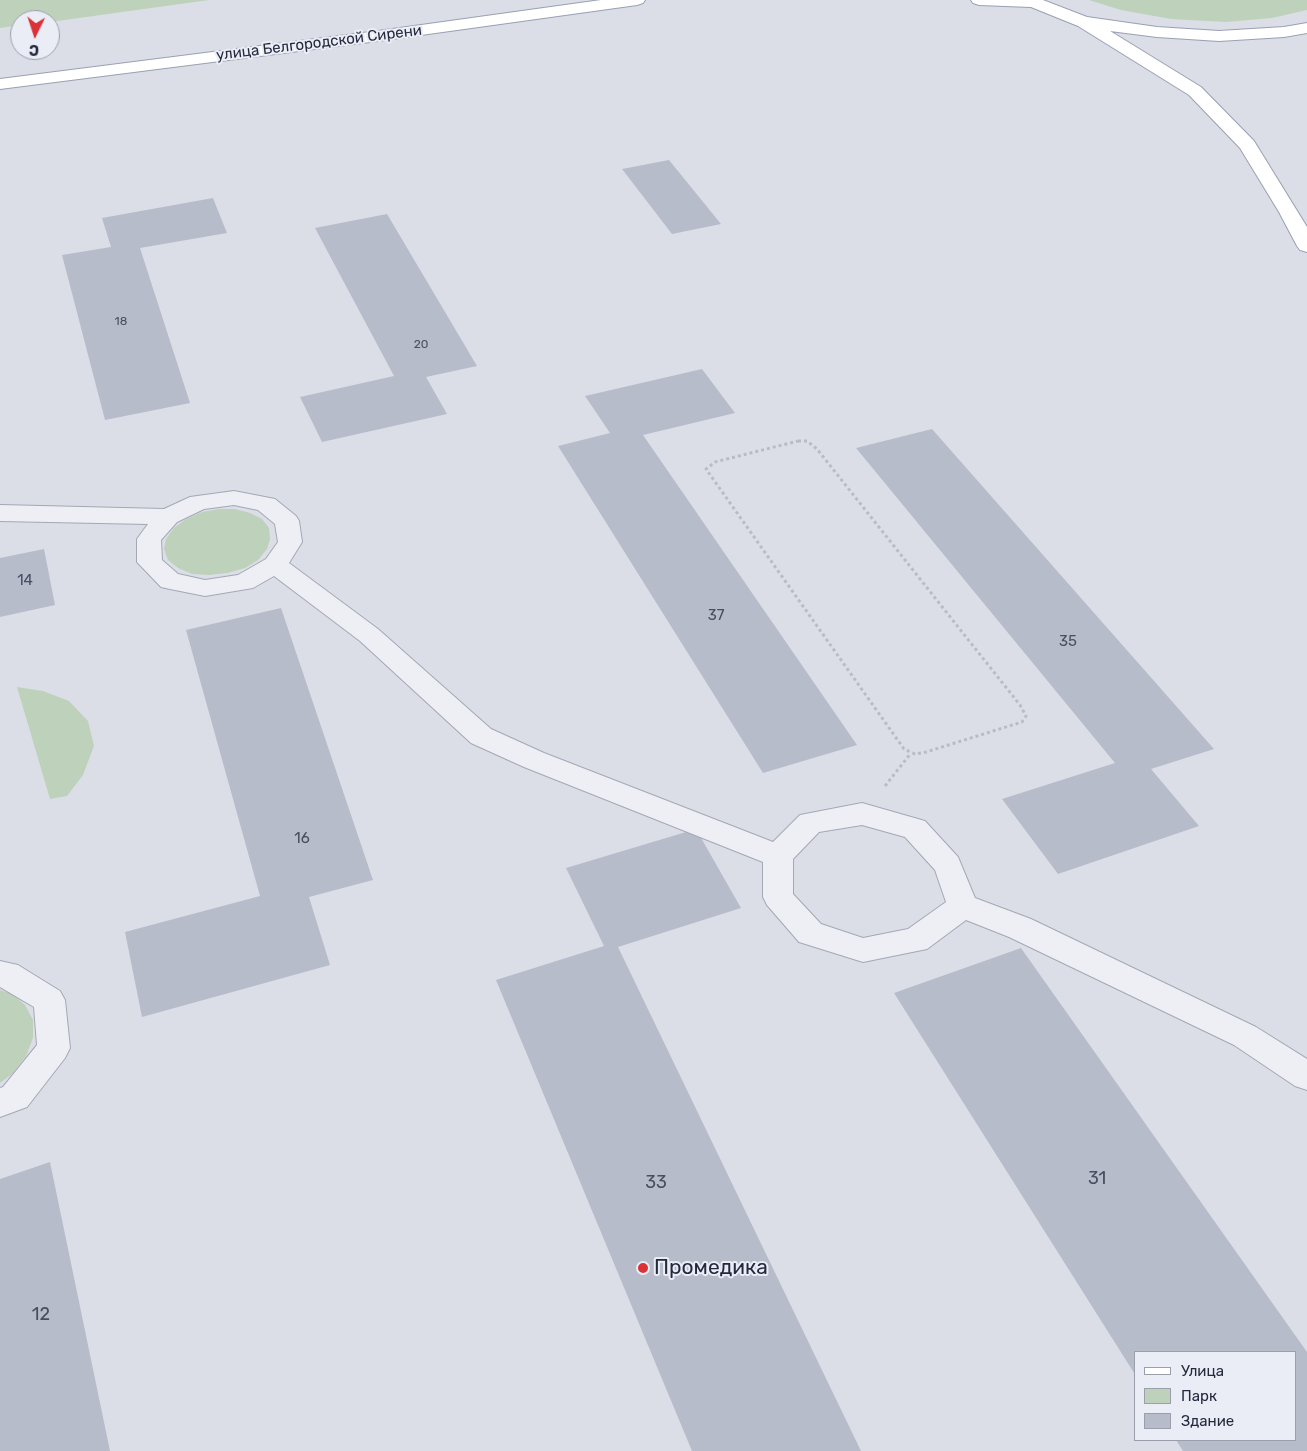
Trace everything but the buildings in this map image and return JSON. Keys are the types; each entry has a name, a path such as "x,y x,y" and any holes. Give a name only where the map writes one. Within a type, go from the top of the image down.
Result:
{"main road":[{"name":"улица Белгородской Сирени","path":"4,85 637,0"},
{"path":"979,0 1029,1 1084,22 1194,91 1247,146 1289,212 1307,246"},
{"path":"1084,22 1157,32 1219,36 1284,32 1307,28"}],"lane":[{"path":"234,498 266,504 287,520 290,542 275,565 244,582 205,588 170,581 150,562 149,539 168,517 199,502 234,498"},
{"path":"0,513 168,517"},
{"path":"275,565 369,635 481,736 534,760 778,856"},
{"path":"964,906 916,940 863,950 810,933 778,897 778,856 810,823 862,814 915,829 948,865 964,906 1020,928 1245,1036 1307,1076"},
{"path":"0,974 7,974 50,1000 54,1048 15,1097 0,1103"}],"path":[{"path":"798,441 808,441 814,445 1024,711 1024,719 1019,724 926,752 911,753 904,749 715,483 706,469 710,464 798,441"}],"green space":[{"path":"0,0 209,0 60,21 60,10 10,10 10,26 0,28"},
{"path":"1089,0 1307,0 1307,10 1272,18 1226,22 1171,19 1121,10"},
{"path":"235,509 250,513 262,519 269,528 270,539 267,549 258,560 245,568 209,575 192,574 178,568 168,560 164,549 166,539 174,528 186,519 202,512"},
{"path":"17,687 43,691 69,701 88,721 94,746 83,775 67,796 50,799"},
{"path":"0,990 12,994 25,1005 33,1020 33,1038 26,1056 12,1074 0,1083"}],"place":[{"name":"Промедика","path":"643,1268"}]}
